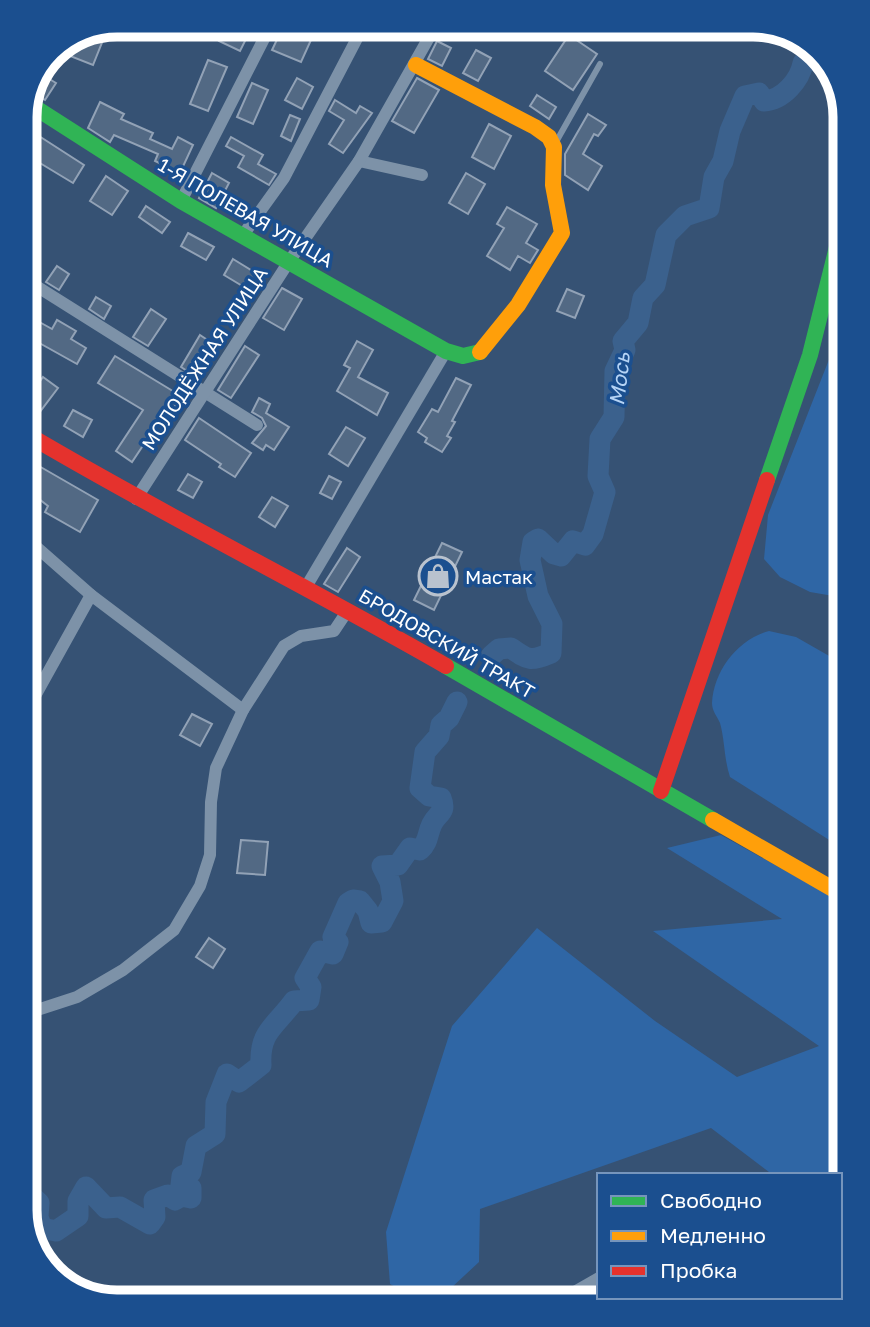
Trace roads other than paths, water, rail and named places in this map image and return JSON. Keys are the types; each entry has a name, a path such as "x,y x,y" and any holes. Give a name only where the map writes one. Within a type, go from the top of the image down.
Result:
{"street":[{"path":"181,201 214,141 265,37"},
{"path":"243,235 284,178 357,37"},
{"name":"МОЛОДЁЖНАЯ УЛИЦА","path":"136,499 288,263 359,161 430,37"},
{"path":"306,587 446,351 463,356 478,355 519,305 562,233 553,186 554,147 549,137 535,127 416,65"},
{"name":"1-Я ПОЛЕВАЯ УЛИЦА","path":"37,109 181,201 446,351"},
{"path":"359,161 422,175"},
{"path":"661,791 737,573 754,513 787,429 811,351 833,250"},
{"path":"37,287 257,425"},
{"name":"БРОДОВСКИЙ ТРАКТ","path":"37,440 136,499 348,610 833,889"},
{"path":"37,548 91,595 243,710"},
{"path":"37,691 91,595"},
{"path":"37,1010 77,997 123,970 174,930 200,886 210,855 211,802 216,768 243,710 284,646 301,636 334,631 348,610"},
{"path":"578,1290 597,1279"}],"lane":[{"path":"554,147 600,64"}],"waterway":[{"name":"Мось","path":"491,656 499,649 511,648 529,658 551,653 552,624 538,596 530,560 533,542 538,539 554,554 561,556 573,541 585,545 593,534 605,492 598,476 600,439 614,417 615,371 625,350 623,341 638,323 643,298 655,285 666,235 685,216 709,208 714,177 723,161 730,131 745,96 759,93 764,101 778,97 790,88 803,63 811,61"},
{"name":"Мось","path":"37,1201 42,1228 56,1231 78,1216 78,1201 86,1187 106,1208 120,1207 150,1224 155,1217 154,1200 168,1195 175,1200 182,1196 191,1198 191,1188 181,1185 182,1176 191,1172 196,1146 215,1134 216,1102 227,1074 239,1082 261,1065 263,1044 270,1030 294,1001 309,1000 311,987 305,978 320,951 333,954 338,942 333,937 348,903 353,900 360,901 368,911 371,923 382,922 393,901 390,882 382,866 398,865 410,848 420,850 425,844 432,824 443,807 441,798 429,796 420,788 425,752 439,736 441,725 449,718 457,702"}],"place":[{"name":"Мастак","path":"438,576"}]}
